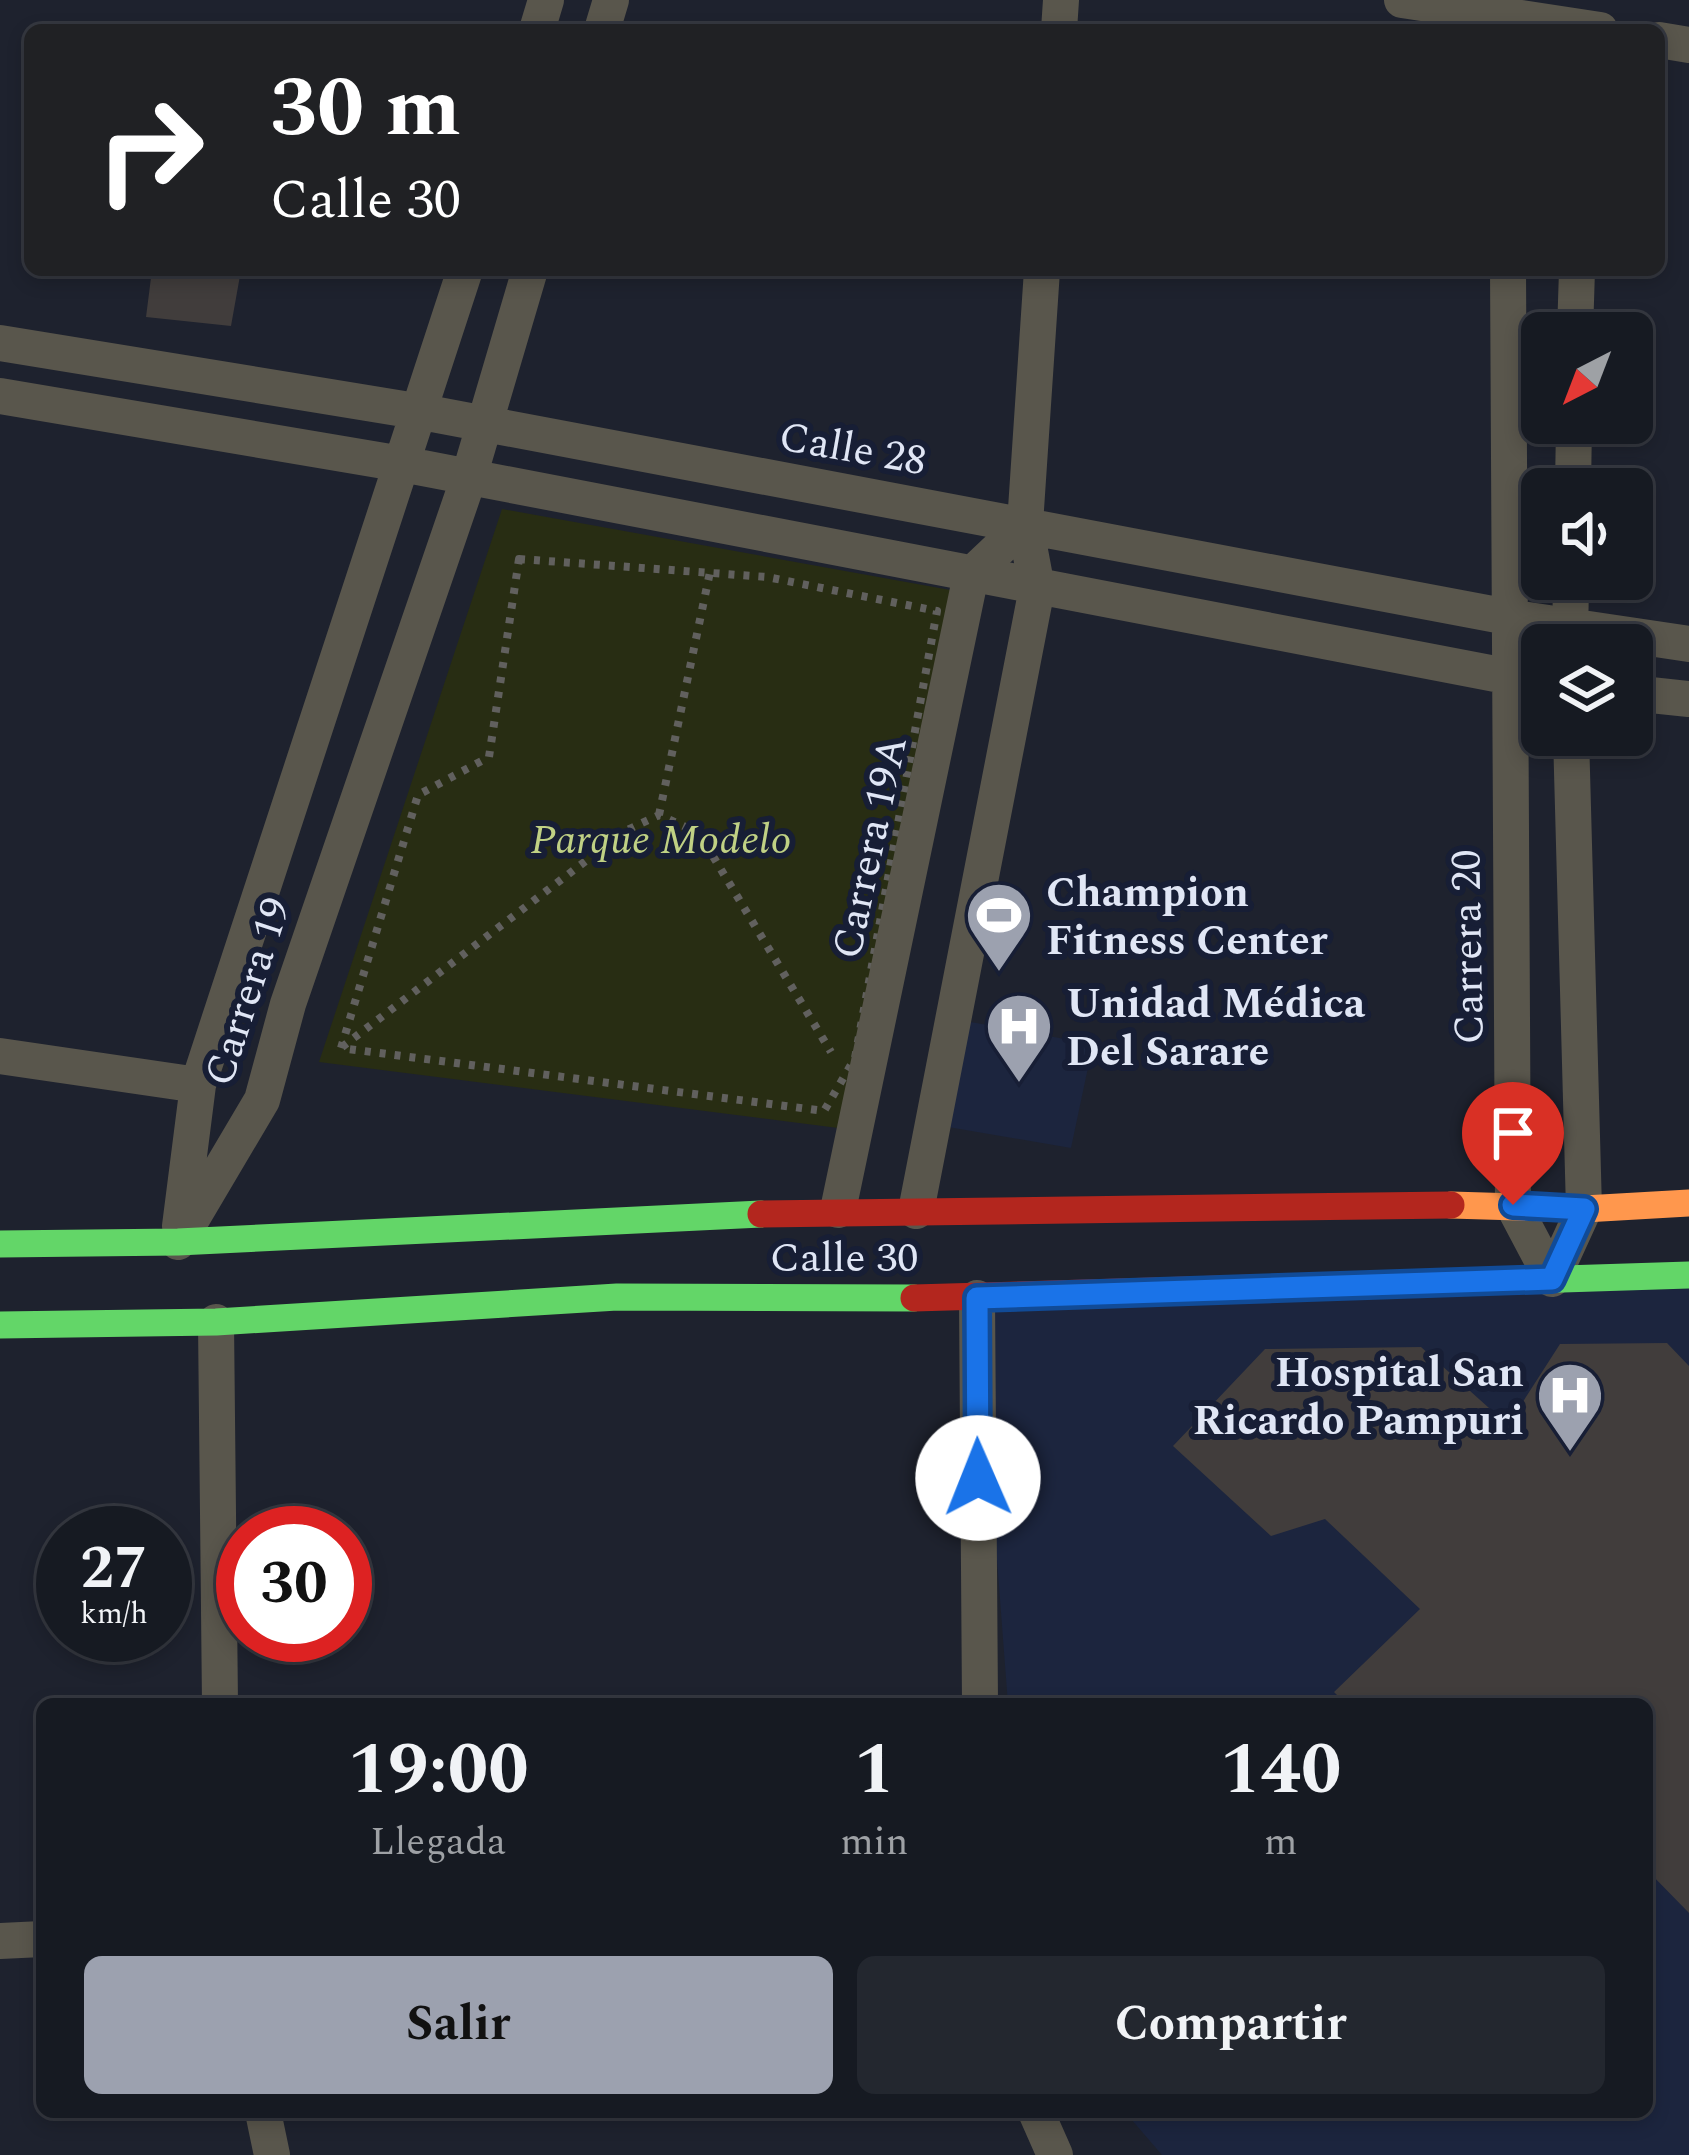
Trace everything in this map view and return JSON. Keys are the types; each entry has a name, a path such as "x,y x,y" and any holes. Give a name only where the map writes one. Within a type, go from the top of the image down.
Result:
{"street":[{"path":"1402,0 1585,22"},
{"name":"Carrera 19","path":"178,1242 198,1085 463,276"},
{"name":"Carrera 19","path":"178,1242 262,1100 289,1004 468,479 528,276"},
{"path":"916,1211 1037,589 1024,524 1042,276"},
{"name":"Carrera 20","path":"1508,276 1508,617 1521,665"},
{"path":"1576,276 1576,312"},
{"name":"Calle 28","path":"0,343 422,412 1534,624"},
{"path":"0,397 402,464 1037,589 1273,627 1521,679"},
{"path":"970,574 1024,524"},
{"name":"Carrera 19A","path":"838,1210 970,574"},
{"name":"Calle 28","path":"1653,641 1689,644"},
{"path":"1653,695 1689,698"},
{"name":"Carrera 20","path":"1523,756 1513,1205 1552,1279"},
{"path":"1552,1279 1584,1209 1572,756"},
{"path":"0,1056 198,1085"},
{"name":"Calle 30","path":"0,1244 178,1242 838,1210 1513,1205 1584,1209 1689,1204"},
{"name":"Calle 30","path":"0,1325 216,1322 617,1297 977,1298 1689,1275"},
{"path":"977,1298 980,1698"},
{"path":"216,1322 220,1698"},
{"path":"0,1941 36,1940"},
{"path":"263,2118 272,2155"},
{"path":"1039,2118 1055,2155"}],"path":[{"path":"519,559 767,577 937,611 855,1058 824,1111 341,1048 418,796 489,758 519,559"},
{"path":"659,815 710,572"},
{"path":"341,1048 625,830 659,815 699,833 845,1076"}],"shaded area":[{"name":"Unidad Médica Del Sarare","path":"965,1021 1093,1044 1071,1148 948,1127"},
{"path":"1689,1276 1689,2155 1162,2155 1130,2118 1653,2118 1653,1698 1008,1698 977,1298"}],"green space":[{"name":"Parque Modelo","path":"502,509 978,595 854,1130 319,1062"}],"building":[{"path":"151,276 240,276 231,326 146,317"},
{"name":"Hospital San Ricardo Pampuri","path":"1667,1343 1689,1366 1689,1913 1653,1876 1653,1698 1340,1698 1334,1692 1420,1609 1325,1519 1271,1536 1173,1446 1265,1349 1421,1347 1508,1425 1560,1344"}],"traffic: fast":[{"path":"0,1244 178,1242 761,1214"},
{"path":"1498,1281 1689,1275"},
{"path":"0,1325 216,1322 617,1297 914,1298"}],"traffic: slow":[{"path":"1451,1205 1584,1209 1689,1203"}],"traffic: jam":[{"path":"761,1214 1451,1205"},
{"path":"914,1298 1498,1281"}],"place":[{"name":"Champion Fitness Center","path":"999,974"},
{"name":"Unidad Médica Del Sarare","path":"1019,1085"},
{"name":"Hospital San Ricardo Pampuri","path":"1570,1454"}],"route":[{"path":"978,1478 977,1298 1552,1279 1584,1209 1513,1205"}]}
